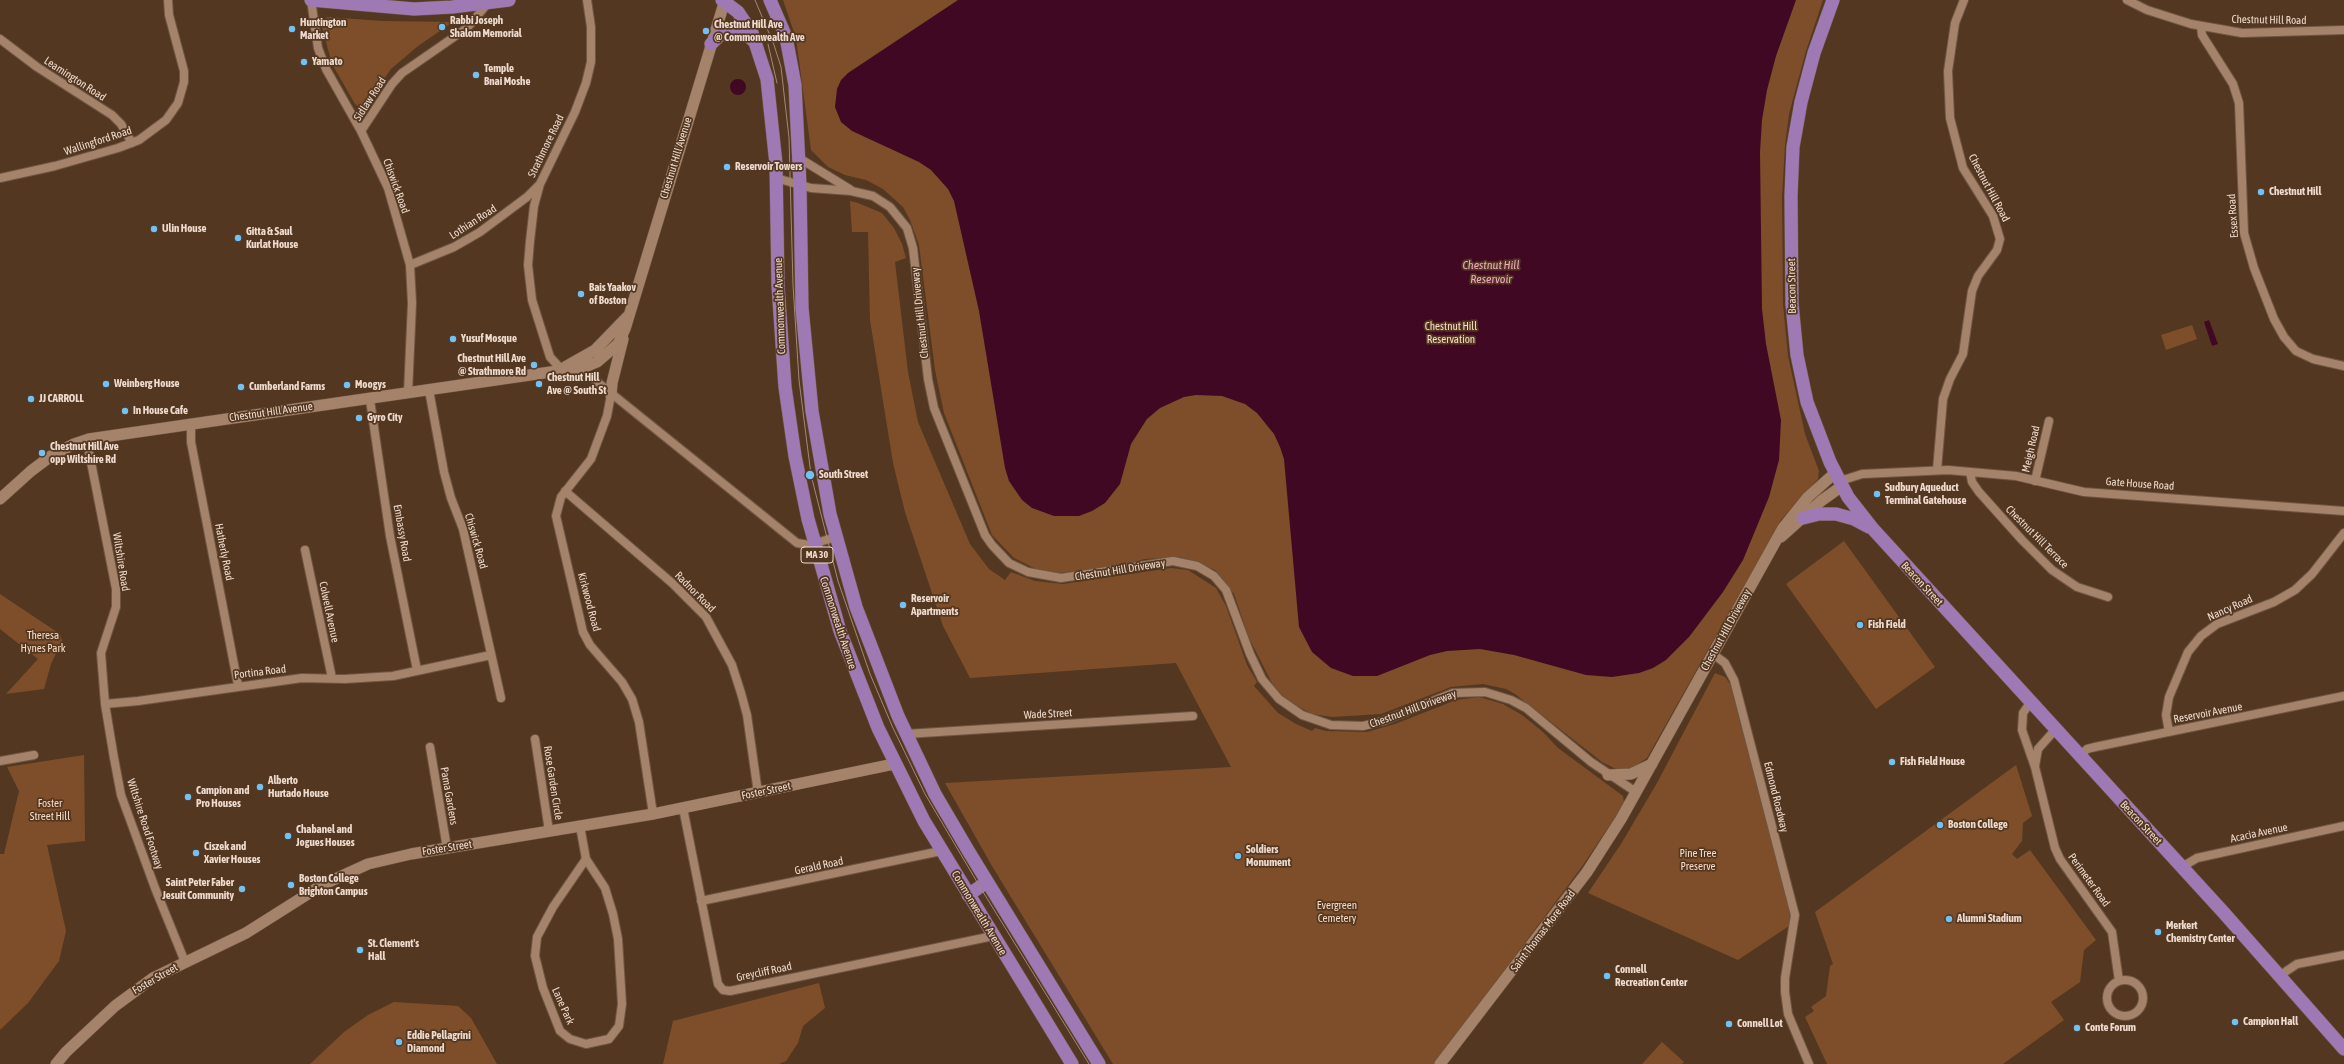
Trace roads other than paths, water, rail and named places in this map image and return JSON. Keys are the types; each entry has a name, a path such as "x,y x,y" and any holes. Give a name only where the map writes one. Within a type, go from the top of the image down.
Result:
{"main road":[{"path":"311,0 414,9 509,0"},
{"name":"Commonwealth Avenue","path":"724,0 742,18 758,46 770,97 776,178 778,284 783,373 795,456 814,544 852,664 894,764 941,851 1072,1064"},
{"name":"Chestnut Hill Avenue","path":"0,499 31,471 51,456 74,444 89,440 191,423 370,400 585,367 597,362 618,344 625,329 724,0"},
{"name":"Commonwealth Avenue","path":"770,0 789,47 796,102 800,185 804,342 817,446 836,537 866,637 906,734 951,822 1099,1064"},
{"name":"Beacon Street","path":"1833,0 1814,53 1801,102 1794,147 1791,196 1792,304 1797,355 1812,417 1839,480 1872,529 2079,757 2182,867 2344,1049"},
{"path":"711,44 721,34 734,30 747,35 758,46"},
{"name":"Chestnut Hill Avenue","path":"561,370 594,350 628,316"},
{"path":"611,395 612,383 625,329"},
{"name":"Chestnut Hill Driveway","path":"1772,546 1803,518 1839,480"},
{"name":"Chestnut Hill Driveway","path":"1636,792 1772,546 1798,507 1839,480"},
{"path":"1803,518 1819,514 1836,514 1854,519 1872,529"},
{"name":"Foster Street","path":"56,1064 87,1032 135,990 153,978 252,930 322,885 368,864 447,848 653,814 894,764"},
{"path":"1608,775 1631,774 1652,764"},
{"name":"Saint Thomas More Road","path":"1440,1064 1570,897 1609,838 1636,792"},
{"path":"968,895 987,882"}],"street":[{"name":"Wallingford Road","path":"0,178 55,166 132,143 166,120 175,110 182,92 184,71 169,15 168,0"},
{"name":"Chiswick Road","path":"311,0 318,48 326,68 362,132 388,188 410,265 412,303 408,393"},
{"name":"Strathmore Road","path":"561,370 550,357 537,319 529,283 530,241 534,206 540,184 575,112 586,83 591,55 591,28 587,0"},
{"name":"Chestnut Hill Road","path":"1937,470 1943,399 1950,379 1963,354 1972,291 1978,276 1997,250 2000,239 1995,220 1963,168 1950,118 1948,71 1955,23 1964,0"},
{"name":"Chestnut Hill Road","path":"2127,0 2147,10 2201,26 2242,33 2344,30"},
{"name":"Sidlaw Road","path":"362,132 392,84 402,73 467,28 488,3"},
{"name":"Essex Road","path":"2201,26 2202,35 2220,61 2236,93 2240,113 2244,233 2254,268 2274,319 2284,337 2296,350 2313,359 2344,366"},
{"name":"Leamington Road","path":"0,39 37,67 112,116 121,124 132,143"},
{"name":"Chestnut Hill Driveway","path":"799,158 851,191"},
{"name":"Chestnut Hill Driveway","path":"776,178 828,191 851,191 873,196 890,207 908,233 913,248 928,378 934,408 986,535 992,545 1009,563 1028,572 1061,578 1168,562 1181,562 1198,566 1214,576 1226,590 1250,654 1262,679 1279,699 1302,716 1331,725 1363,726 1383,721 1453,693 1485,692 1511,700 1526,708 1608,775 1636,792"},
{"name":"Lothian Road","path":"410,265 454,247 480,232 527,197 540,184"},
{"path":"561,370 591,378 792,540 804,545 814,544 836,537"},
{"name":"Chiswick Road","path":"429,390 444,472 451,498 463,529 501,698"},
{"name":"Kirkwood Road","path":"611,395 607,416 591,459 565,491 558,503 557,523 583,632 590,644 622,682 632,699 639,722 653,814"},
{"name":"Embassy Road","path":"370,400 390,536 417,670"},
{"name":"Meigh Road","path":"2034,481 2049,421"},
{"name":"Hatherly Road","path":"191,423 191,442 238,685"},
{"name":"Wiltshire Road","path":"89,440 116,589 116,607 101,652 106,704 114,758"},
{"path":"1839,480 1862,474 1937,470"},
{"name":"Gate House Road","path":"1937,470 2016,476 2084,492 2344,511"},
{"name":"Chestnut Hill Terrace","path":"1970,472 1972,482 1979,492 2022,540 2052,570 2076,587 2108,597"},
{"name":"Radnor Road","path":"565,491 672,584 706,617 720,639 732,666 741,693 747,715 758,793"},
{"name":"Nancy Road","path":"2169,732 2166,715 2169,697 2188,652 2201,636 2217,624 2274,602 2295,590 2312,574 2344,533"},
{"name":"Colwell Avenue","path":"305,550 332,678"},
{"name":"Edmond Roadway","path":"1713,654 1725,663 1734,680 1795,915 1785,978 1788,1014 1809,1064"},
{"name":"Portina Road","path":"106,704 138,701 238,685 302,678 393,676 491,655"},
{"name":"Reservoir Avenue","path":"2079,757 2088,749 2095,747 2344,696"},
{"name":"Perimeter Road","path":"2030,703 2026,707 2021,721 2024,738 2035,767 2058,854 2112,932 2119,981"},
{"name":"Wade Street","path":"906,734 1192,716"},
{"name":"Perimeter Road","path":"2035,767 2038,749 2055,730"},
{"name":"Rose Garden Circle","path":"535,739 549,831"},
{"name":"Pama Gardens","path":"430,747 447,848"},
{"path":"0,761 34,755"},
{"name":"Wiltshire Road Footway","path":"114,758 121,795 154,888 185,962"},
{"name":"Greycliff Road","path":"682,808 718,984 720,988 726,991 993,936"},
{"name":"Lane Park","path":"580,826 586,859 605,888 613,914 618,939 622,1004 619,1026 609,1039 586,1044 570,1039 560,1031 543,988 535,956 537,937 553,907 586,859"},
{"name":"Acacia Avenue","path":"2182,867 2197,858 2344,826"},
{"name":"Gerald Road","path":"701,901 941,851"},
{"path":"2278,976 2297,964 2344,956"},
{"path":"2119,981 2131,981 2140,989 2143,1000 2142,1006 2133,1015 2122,1016 2116,1014 2108,1006 2107,994 2110,988 2119,981"}],"water":[{"name":"Chestnut Hill Reservoir","path":"958,0 1796,0 1776,56 1767,90 1762,120 1760,152 1762,309 1766,344 1781,420 1779,460 1769,497 1743,560 1723,592 1689,637 1666,660 1653,668 1639,673 1612,677 1586,675 1514,655 1480,649 1447,651 1430,655 1377,676 1353,676 1331,668 1312,652 1299,627 1284,459 1280,447 1274,434 1257,413 1245,404 1222,396 1196,395 1184,397 1160,408 1147,419 1131,444 1120,484 1105,503 1092,511 1079,516 1054,516 1032,508 1022,500 1009,481 1005,468 979,311 954,201 948,189 931,170 919,162 852,131 841,122 835,107 837,89 841,80 848,73"},
{"path":"738,79 745,84 746,87 741,94 738,95 731,90 730,87 735,80"},
{"path":"2209,320 2218,344 2212,346 2204,322"}],"tram line":[{"path":"755,0 774,45 781,67 789,138 793,285 799,380 811,475 838,581 870,674 893,728 925,794 980,887 1089,1064"},
{"path":"768,44 777,83"}],"place":[{"name":"Rabbi Joseph Shalom Memorial","path":"442,27"},
{"name":"Huntington Market","path":"292,29"},
{"name":"Chestnut Hill Ave @ Commonwealth Ave","path":"706,31"},
{"name":"Yamato","path":"304,62"},
{"name":"Temple Bnai Moshe","path":"476,75"},
{"name":"Reservoir Towers","path":"727,167"},
{"name":"Chestnut Hill","path":"2261,192"},
{"name":"Ulin House","path":"154,229"},
{"name":"Gitta & Saul Kurlat House","path":"238,238"},
{"name":"Bais Yaakov of Boston","path":"581,294"},
{"name":"Yusuf Mosque","path":"453,339"},
{"name":"Chestnut Hill Ave @ Strathmore Rd","path":"534,365"},
{"name":"Weinberg House","path":"106,384"},
{"name":"Chestnut Hill Ave @ South St","path":"539,384"},
{"name":"Moogys","path":"347,385"},
{"name":"Cumberland Farms","path":"241,387"},
{"name":"JJ CARROLL","path":"31,399"},
{"name":"In House Cafe","path":"125,411"},
{"name":"Gyro City","path":"359,418"},
{"name":"Chestnut Hill Ave opp Wiltshire Rd","path":"42,453"},
{"name":"South Street","path":"810,475"},
{"name":"Sudbury Aqueduct Terminal Gatehouse","path":"1877,494"},
{"name":"Reservoir Apartments","path":"903,605"},
{"name":"Fish Field","path":"1860,625"},
{"name":"Fish Field House","path":"1892,762"},
{"name":"Alberto Hurtado House","path":"260,787"},
{"name":"Campion and Pro Houses","path":"188,797"},
{"name":"Boston College","path":"1940,825"},
{"name":"Chabanel and Jogues Houses","path":"288,836"},
{"name":"Ciszek and Xavier Houses","path":"196,853"},
{"name":"Soldiers Monument","path":"1238,856"},
{"name":"Boston College Brighton Campus","path":"291,885"},
{"name":"Saint Peter Faber Jesuit Community","path":"242,889"},
{"name":"Alumni Stadium","path":"1949,919"},
{"name":"Merkert Chemistry Center","path":"2158,932"},
{"name":"St. Clement's Hall","path":"360,950"},
{"name":"Connell Recreation Center","path":"1607,976"},
{"name":"Campion Hall","path":"2235,1022"},
{"name":"Connell Lot","path":"1729,1024"},
{"name":"Conte Forum","path":"2077,1028"},
{"name":"Eddie Pellagrini Diamond","path":"399,1042"}],"park label":[{"name":"Chestnut Hill Reservation","path":"1451,333"},
{"name":"Theresa Hynes Park","path":"43,642"},
{"name":"Foster Street Hill","path":"50,810"},
{"name":"Pine Tree Preserve","path":"1698,860"},
{"name":"Evergreen Cemetery","path":"1337,912"}]}
